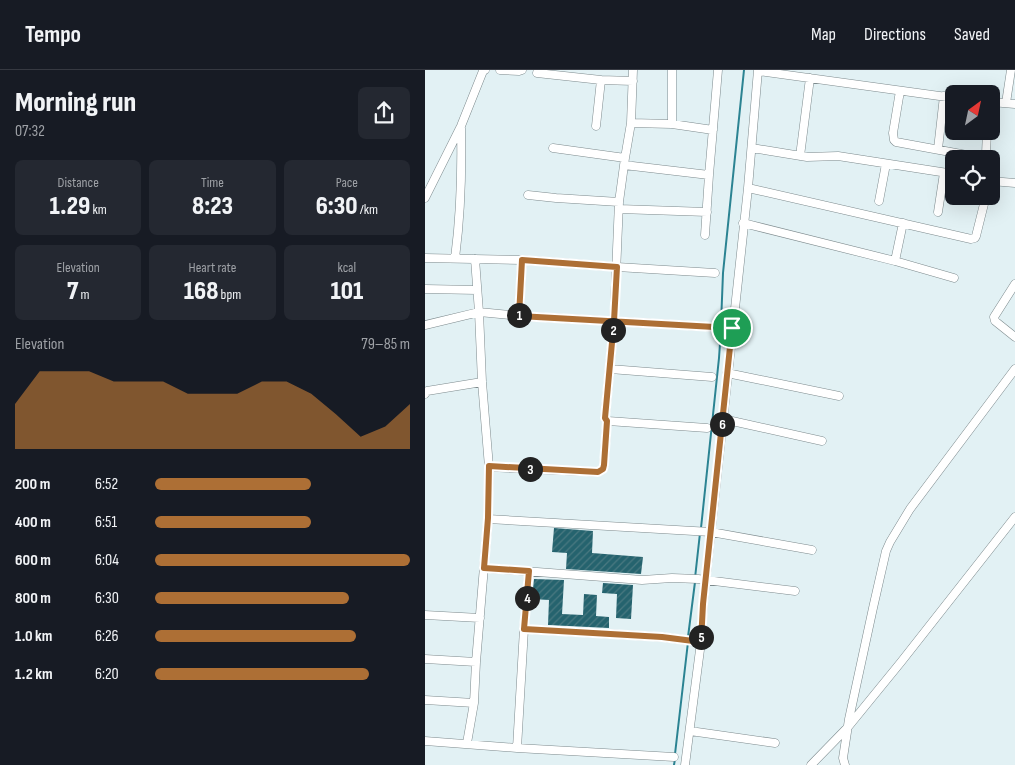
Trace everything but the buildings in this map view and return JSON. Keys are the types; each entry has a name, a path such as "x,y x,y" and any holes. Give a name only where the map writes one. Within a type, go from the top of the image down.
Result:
{"street":[{"path":"425,198 461,126 485,70"},
{"path":"500,70 521,70"},
{"path":"489,466 598,472 603,469 607,421 605,418 614,321 619,206 631,123 633,70"},
{"path":"672,70 672,124"},
{"path":"705,235 718,70"},
{"path":"1011,70 1011,103"},
{"path":"685,765 690,731 694,640 702,579 705,532 723,419 730,328 748,188 758,71 944,96 938,149"},
{"path":"537,73 580,74 601,80 633,81"},
{"path":"801,156 810,78"},
{"path":"596,126 601,80"},
{"path":"900,91 893,133 894,140 897,142 983,158 986,140"},
{"path":"631,123 672,124 713,130"},
{"path":"455,258 461,201 461,126"},
{"path":"553,148 625,162 709,175"},
{"path":"752,148 801,156 838,156 944,172 938,212"},
{"path":"879,201 886,164"},
{"path":"1000,182 1015,183"},
{"path":"748,188 971,239 976,236 984,205"},
{"path":"528,195 619,206 707,212"},
{"path":"743,223 895,261 954,278"},
{"path":"895,261 903,223"},
{"path":"425,258 522,260 715,273"},
{"path":"467,743 475,703 479,618 488,518 489,466 475,259"},
{"path":"519,316 522,260"},
{"path":"1015,284 994,317 995,321 1015,336"},
{"path":"425,289 477,290"},
{"path":"425,325 479,312 730,328"},
{"path":"610,369 712,376"},
{"path":"845,765 843,758 848,727 886,551 910,509 1015,369"},
{"path":"727,374 839,396"},
{"path":"425,392 482,382"},
{"path":"723,419 822,442"},
{"path":"607,421 707,428"},
{"path":"811,765 848,727 1015,517"},
{"path":"488,518 705,532 812,550"},
{"path":"484,568 642,580 702,579 795,591"},
{"path":"517,748 529,571"},
{"path":"425,614 479,618"},
{"path":"524,629 694,640"},
{"path":"425,659 476,662"},
{"path":"425,700 475,703"},
{"path":"690,731 775,743"},
{"path":"425,741 673,756"}],"waterway":[{"path":"721,324 723,273 744,70"},
{"path":"701,528 721,329"},
{"path":"695,578 700,533"},
{"path":"688,637 695,582"},
{"path":"675,754 688,642"},
{"path":"674,765 675,759"}],"route":[{"path":"732,328 658,323 614,321 519,316 522,260 617,267 614,321 605,418 607,421 603,469 598,472 489,466 488,518 484,568 529,571 524,629 662,637 701,642 703,604 732,328"}]}
